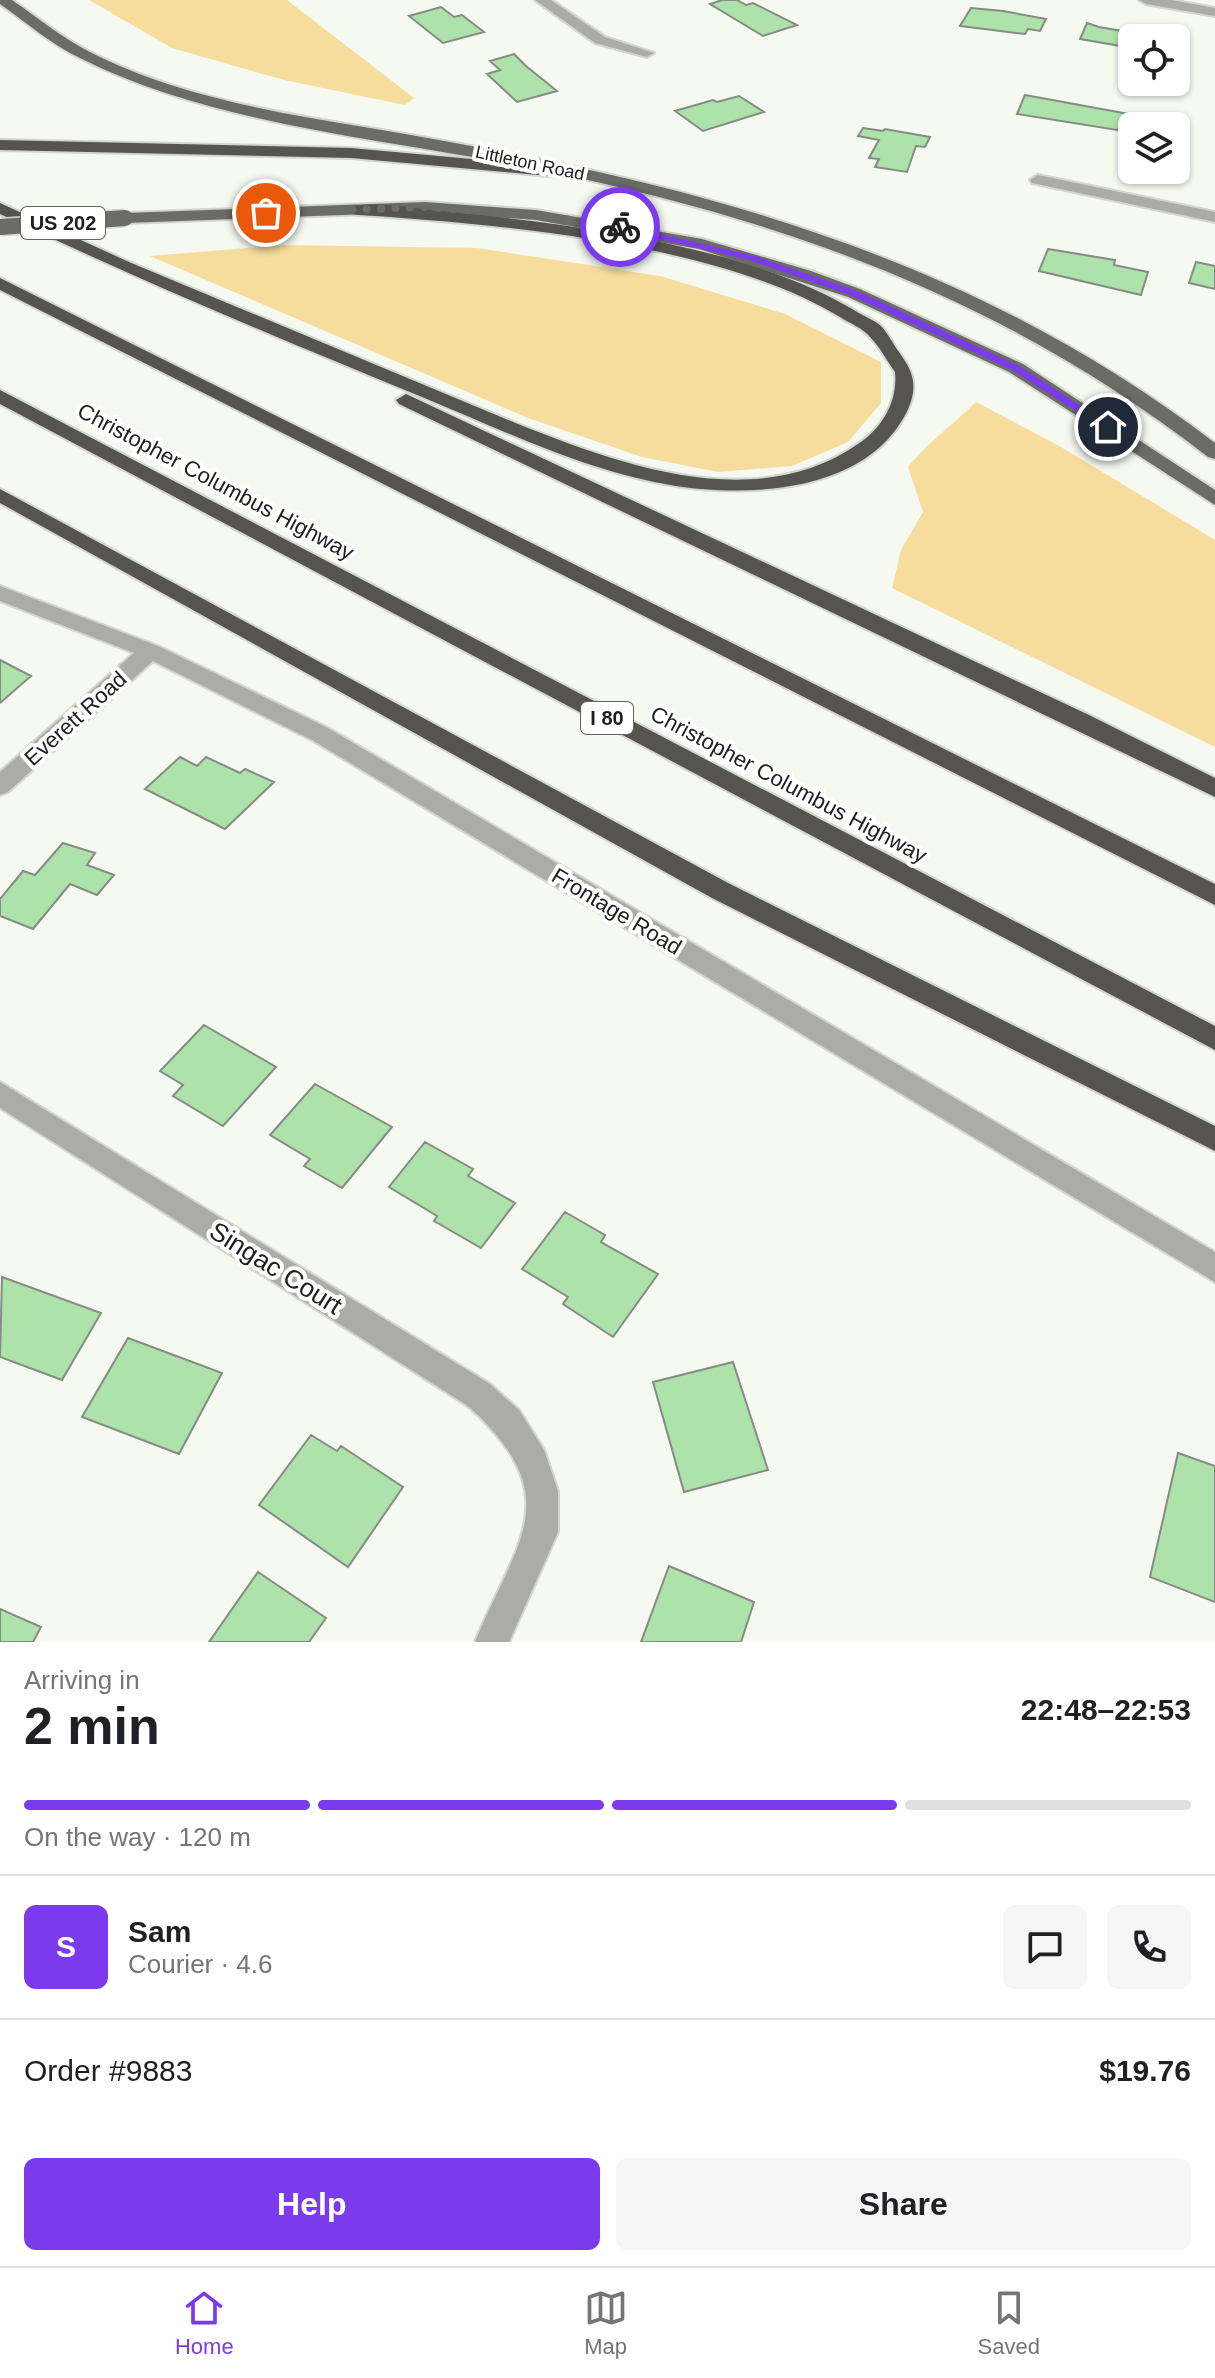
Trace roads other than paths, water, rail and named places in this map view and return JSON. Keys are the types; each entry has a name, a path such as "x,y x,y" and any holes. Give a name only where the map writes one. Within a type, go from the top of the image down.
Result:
{"highway":[{"path":"0,145 351,153 582,174"},
{"path":"0,208 1053,707 1215,788"},
{"path":"111,261 575,454 662,477 745,485 818,473 855,456 876,440 898,409 905,380 896,354 880,335 857,316 822,297 743,271 626,241 452,216 358,210"},
{"path":"0,283 1215,895"},
{"name":"Christopher Columbus Highway","path":"0,396 1215,1039"},
{"path":"0,406 95,447"},
{"path":"0,495 721,891 1215,1139"}],"main road":[{"name":"Littleton Road","path":"3,0 82,54 166,87 292,119 582,174 688,198 783,226 921,279 1062,351 1135,394 1215,453"},
{"name":"US 202","path":"0,227 125,218 425,207 577,220 702,244 805,275 908,317 1016,368 1215,499"}],"street":[{"path":"542,0 600,40 647,53"},
{"path":"1146,0 1215,12"},
{"path":"1038,180 1215,217"},
{"name":"Frontage Road","path":"0,593 150,651 229,686 320,734 1215,1268"},
{"name":"Everett Road","path":"0,786 150,651"},
{"name":"Singac Court","path":"0,1094 479,1395 508,1421 533,1461 542,1491 542,1532 492,1642"}]}
